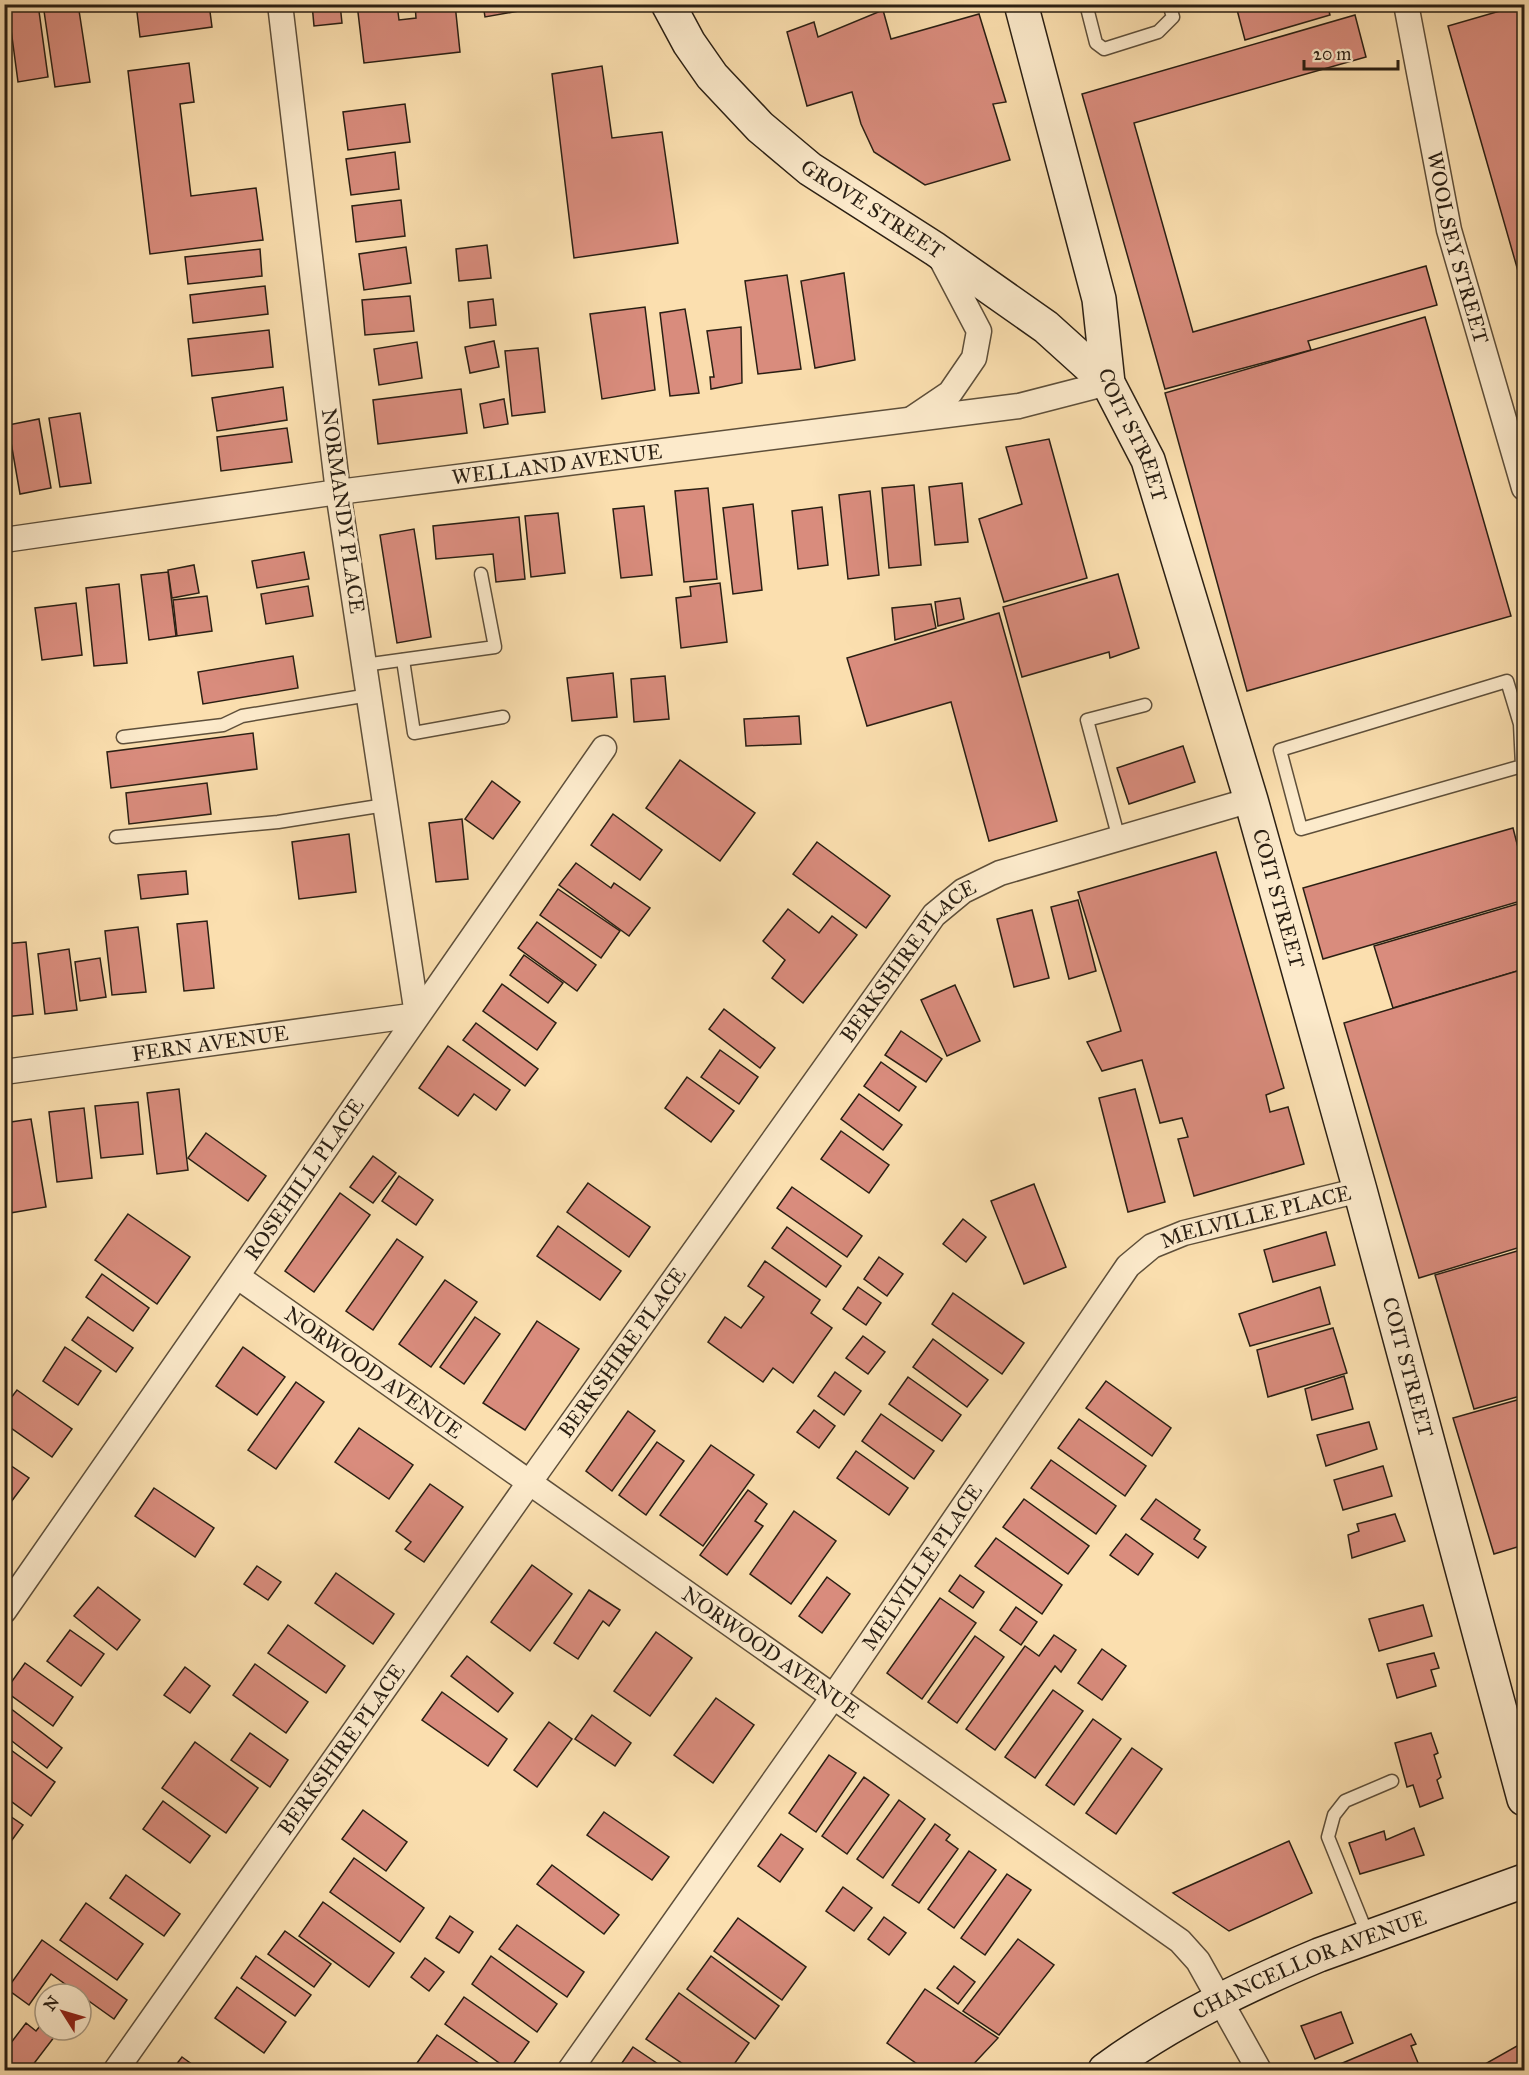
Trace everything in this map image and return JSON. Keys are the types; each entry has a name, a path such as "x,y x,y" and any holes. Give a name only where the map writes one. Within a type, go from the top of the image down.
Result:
{"main road":[{"name":"GROVE STREET","path":"668,4 689,42 712,76 760,127 810,169 935,249 1046,327 1107,382"},
{"name":"COIT STREET","path":"1021,4 1099,298 1107,382 1148,460 1251,800 1509,1721 1524,1799"},
{"name":"CHANCELLOR AVENUE","path":"1105,2070 1158,2035 1220,2000 1287,1969 1368,1937 1524,1881"}],"street":[{"name":"NORMANDY PLACE","path":"280,4 338,492 417,1015"},
{"name":"WOOLSEY STREET","path":"1406,4 1449,230 1524,488"},
{"path":"908,422 950,393 974,358 979,331 935,249"},
{"name":"WELLAND AVENUE","path":"4,540 338,492 908,422 1018,406 1107,382"},
{"name":"ROSEHILL PLACE","path":"4,1611 604,748"},
{"name":"BERKSHIRE PLACE","path":"116,2070 934,915 963,891 1000,873 1251,800"},
{"name":"FERN AVENUE","path":"4,1071 417,1015"},
{"name":"MELVILLE PLACE","path":"570,2070 833,1697 1128,1266 1152,1246 1184,1233 1360,1190"},
{"name":"NORWOOD AVENUE","path":"238,1277 1180,1941 1198,1961 1259,2070"}],"lane":[{"path":"1086,4 1096,42 1104,50 1158,32 1173,17 1169,4"},
{"path":"364,665 495,647 481,574"},
{"path":"403,660 414,733 503,717"},
{"path":"1507,681 1522,723 1523,771 1301,829 1280,750 1507,681"},
{"path":"123,737 223,725 242,716 369,695"},
{"path":"1119,839 1087,720 1146,705"},
{"path":"116,837 278,822 385,805"},
{"path":"1368,1937 1328,1837 1334,1815 1345,1801 1392,1781"}],"building":[{"path":"38,4 48,77 18,82 8,7"},
{"path":"43,4 78,4 90,82 55,87"},
{"path":"136,4 209,4 212,27 140,37"},
{"path":"312,4 340,4 342,23 314,26"},
{"path":"357,4 397,4 399,20 416,18 415,4 455,4 460,52 364,63"},
{"path":"483,4 529,4 530,9 485,17"},
{"path":"718,4 748,4 749,9 718,11"},
{"path":"1241,4 1327,4 1330,15 1245,40 1236,6"},
{"path":"1524,4 1524,292 1448,26"},
{"path":"883,10 891,39 979,14 1006,102 993,104 1010,160 925,185 874,152 861,124 852,92 807,106 787,32 814,22 818,37"},
{"path":"1355,15 1366,57 1134,123 1193,332 1426,266 1437,305 1308,341 1311,350 1165,389 1082,94"},
{"path":"189,63 194,102 180,104 191,196 256,188 263,240 150,254 128,71"},
{"path":"602,66 612,138 662,132 678,243 574,258 552,74"},
{"path":"405,104 410,142 348,150 343,112"},
{"path":"395,152 399,189 351,195 346,159"},
{"path":"401,200 405,236 356,242 352,206"},
{"path":"487,245 491,278 459,281 456,249"},
{"path":"406,247 411,283 364,290 359,254"},
{"path":"260,249 262,276 188,284 185,257"},
{"path":"844,273 855,360 815,368 801,281"},
{"path":"787,275 801,369 758,374 745,281"},
{"path":"265,286 268,314 193,323 190,295"},
{"path":"410,296 414,331 365,335 362,300"},
{"path":"493,299 496,325 470,328 468,302"},
{"path":"645,307 655,390 602,399 590,314"},
{"path":"685,309 699,393 670,396 660,313"},
{"path":"1425,317 1511,616 1247,691 1165,393"},
{"path":"741,327 742,383 711,389 710,377 714,377 707,331"},
{"path":"269,330 273,367 192,376 188,339"},
{"path":"494,341 499,367 470,373 465,347"},
{"path":"417,342 422,378 379,385 374,349"},
{"path":"538,348 545,412 512,416 505,351"},
{"path":"283,387 287,420 217,431 212,398"},
{"path":"461,389 467,433 378,444 373,400"},
{"path":"504,399 508,424 484,428 480,404"},
{"path":"80,413 91,483 60,487 49,418"},
{"path":"39,419 51,488 20,494 8,425"},
{"path":"287,428 292,462 221,471 217,437"},
{"path":"1049,439 1087,578 1004,602 979,519 1022,504 1006,447"},
{"path":"962,483 968,542 935,545 929,487"},
{"path":"914,485 921,565 889,568 882,488"},
{"path":"708,488 717,579 684,582 675,491"},
{"path":"870,491 879,575 848,579 839,495"},
{"path":"753,504 762,590 733,594 723,508"},
{"path":"644,506 652,575 621,578 613,509"},
{"path":"822,507 828,565 798,569 792,511"},
{"path":"558,513 565,573 531,577 525,516"},
{"path":"519,517 525,579 496,582 493,554 436,559 433,526"},
{"path":"414,529 431,637 397,643 380,535"},
{"path":"304,552 309,579 257,588 252,561"},
{"path":"194,565 199,593 172,598 168,570"},
{"path":"168,572 176,636 149,640 141,575"},
{"path":"1118,574 1139,648 1110,658 1109,652 1022,677 1003,607"},
{"path":"720,583 727,642 681,648 676,598 691,596 690,587"},
{"path":"119,584 127,663 94,666 86,588"},
{"path":"308,586 313,616 266,624 261,594"},
{"path":"207,596 212,631 177,636 173,600"},
{"path":"960,598 964,619 938,626 935,602"},
{"path":"76,603 82,655 42,660 35,608"},
{"path":"931,604 936,628 895,640 892,608"},
{"path":"999,613 1057,821 989,841 951,702 867,726 847,658"},
{"path":"293,656 298,688 203,704 198,672"},
{"path":"613,673 617,717 572,721 567,678"},
{"path":"665,676 669,719 634,722 631,679"},
{"path":"799,716 801,744 746,746 744,719"},
{"path":"253,733 257,769 111,788 107,752"},
{"path":"1183,746 1195,782 1129,804 1117,768"},
{"path":"680,760 755,813 720,861 646,808"},
{"path":"492,781 520,802 493,839 465,819"},
{"path":"207,783 211,814 129,824 126,793"},
{"path":"613,814 662,850 640,880 591,845"},
{"path":"462,819 468,879 436,882 429,823"},
{"path":"1513,828 1524,871 1524,900 1323,959 1303,888"},
{"path":"349,834 356,892 299,899 292,842"},
{"path":"817,842 890,896 866,928 793,874"},
{"path":"1216,852 1284,1088 1266,1095 1270,1112 1288,1107 1304,1164 1194,1196 1178,1139 1188,1137 1182,1118 1160,1123 1142,1060 1102,1071 1087,1042 1121,1031 1078,892"},
{"path":"576,863 611,888 614,883 650,908 629,936 559,885"},
{"path":"186,871 188,894 141,899 138,875"},
{"path":"558,889 620,931 601,958 540,915"},
{"path":"1078,900 1096,971 1069,979 1051,907"},
{"path":"1524,902 1524,969 1393,1008 1374,946"},
{"path":"788,909 819,933 832,916 857,935 803,1003 772,978 785,960 763,941"},
{"path":"1032,910 1049,978 1014,987 997,919"},
{"path":"207,921 214,988 184,991 177,924"},
{"path":"537,922 596,965 577,991 518,948"},
{"path":"138,927 146,992 112,995 105,931"},
{"path":"26,942 33,1014 4,1017 4,986 8,986 4,944"},
{"path":"69,949 77,1010 45,1014 38,954"},
{"path":"524,955 563,983 548,1003 510,975"},
{"path":"100,958 106,997 80,1001 75,962"},
{"path":"1524,969 1524,1246 1419,1278 1344,1023"},
{"path":"502,984 556,1023 537,1050 483,1011"},
{"path":"955,985 980,1041 947,1056 921,1000"},
{"path":"724,1009 775,1048 760,1068 709,1029"},
{"path":"476,1023 538,1069 525,1086 463,1040"},
{"path":"901,1031 942,1059 926,1082 885,1055"},
{"path":"448,1046 510,1090 496,1110 474,1094 458,1116 419,1088"},
{"path":"720,1050 758,1077 739,1104 701,1077"},
{"path":"881,1062 916,1087 899,1111 864,1086"},
{"path":"687,1077 734,1111 711,1142 665,1108"},
{"path":"179,1089 188,1170 157,1174 147,1093"},
{"path":"1135,1089 1165,1202 1128,1212 1099,1098"},
{"path":"859,1094 902,1125 883,1150 841,1119"},
{"path":"138,1102 143,1154 101,1158 95,1106"},
{"path":"84,1108 92,1178 57,1182 49,1112"},
{"path":"31,1119 46,1207 4,1214 4,1123"},
{"path":"841,1131 889,1165 869,1193 821,1159"},
{"path":"206,1133 266,1176 248,1201 188,1158"},
{"path":"373,1156 396,1173 373,1203 350,1187"},
{"path":"399,1176 433,1200 416,1225 382,1201"},
{"path":"588,1183 650,1227 629,1257 567,1212"},
{"path":"1034,1184 1066,1267 1024,1284 991,1201"},
{"path":"792,1187 862,1236 847,1257 777,1208"},
{"path":"340,1193 370,1215 314,1292 285,1271"},
{"path":"128,1214 190,1257 157,1304 95,1260"},
{"path":"963,1219 986,1237 966,1262 943,1244"},
{"path":"558,1226 621,1271 600,1300 537,1256"},
{"path":"787,1227 841,1266 826,1287 772,1248"},
{"path":"1326,1232 1335,1265 1273,1282 1264,1250"},
{"path":"397,1239 423,1257 373,1330 346,1311"},
{"path":"1524,1249 1524,1395 1474,1409 1435,1275"},
{"path":"879,1257 903,1274 887,1296 864,1279"},
{"path":"765,1261 820,1300 811,1313 832,1328 793,1383 773,1368 763,1382 708,1342 725,1317 741,1328 764,1297 748,1286"},
{"path":"102,1274 149,1308 133,1331 86,1297"},
{"path":"445,1280 477,1302 431,1367 399,1344"},
{"path":"858,1287 881,1303 866,1325 843,1309"},
{"path":"1320,1287 1330,1324 1250,1346 1239,1314"},
{"path":"953,1293 1024,1343 1002,1374 932,1324"},
{"path":"88,1317 133,1348 116,1372 72,1340"},
{"path":"475,1317 500,1334 464,1384 440,1367"},
{"path":"537,1321 579,1349 525,1430 483,1403"},
{"path":"1333,1328 1347,1373 1268,1397 1257,1350"},
{"path":"863,1336 885,1352 868,1374 846,1358"},
{"path":"933,1339 988,1380 967,1407 913,1367"},
{"path":"65,1347 101,1371 78,1405 43,1381"},
{"path":"243,1347 285,1377 257,1415 216,1386"},
{"path":"835,1372 861,1391 844,1415 818,1396"},
{"path":"1344,1376 1353,1409 1312,1420 1305,1389"},
{"path":"908,1377 961,1415 942,1441 889,1404"},
{"path":"1106,1381 1171,1428 1152,1456 1086,1408"},
{"path":"296,1382 324,1402 276,1469 248,1450"},
{"path":"17,1390 72,1429 52,1457 4,1423 4,1407"},
{"path":"1524,1398 1524,1545 1494,1554 1453,1418"},
{"path":"814,1410 835,1426 819,1448 797,1432"},
{"path":"628,1411 655,1431 612,1491 586,1471"},
{"path":"881,1414 934,1451 914,1479 862,1441"},
{"path":"1079,1419 1146,1466 1125,1496 1058,1448"},
{"path":"1369,1422 1377,1449 1326,1466 1317,1435"},
{"path":"359,1428 413,1465 389,1499 335,1462"},
{"path":"657,1442 684,1461 646,1515 619,1495"},
{"path":"711,1445 754,1475 703,1546 660,1515"},
{"path":"856,1451 908,1488 889,1515 837,1478"},
{"path":"1051,1460 1116,1506 1096,1534 1031,1488"},
{"path":"4,1461 29,1478 8,1506 4,1504"},
{"path":"1383,1466 1392,1496 1343,1510 1334,1480"},
{"path":"430,1484 463,1507 424,1562 405,1549 411,1542 396,1531"},
{"path":"154,1488 214,1528 195,1557 135,1516"},
{"path":"748,1490 767,1504 755,1521 763,1526 727,1575 700,1555"},
{"path":"1024,1499 1089,1546 1068,1574 1003,1527"},
{"path":"1156,1499 1200,1530 1194,1539 1206,1547 1198,1558 1141,1519"},
{"path":"794,1511 836,1541 791,1604 750,1574"},
{"path":"1395,1514 1405,1541 1352,1558 1348,1535 1359,1531 1357,1524"},
{"path":"1126,1534 1153,1554 1138,1575 1110,1555"},
{"path":"996,1538 1062,1585 1042,1614 975,1566"},
{"path":"532,1565 572,1594 530,1651 491,1622"},
{"path":"257,1566 281,1582 268,1600 244,1584"},
{"path":"336,1573 394,1614 373,1644 315,1603"},
{"path":"960,1575 984,1592 973,1608 949,1591"},
{"path":"827,1577 850,1594 822,1633 799,1616"},
{"path":"98,1587 140,1620 117,1650 74,1616"},
{"path":"589,1590 620,1610 609,1626 603,1621 578,1659 554,1643"},
{"path":"940,1598 976,1623 922,1699 887,1673"},
{"path":"1423,1605 1432,1636 1379,1651 1369,1619"},
{"path":"1016,1607 1037,1622 1021,1645 1000,1630"},
{"path":"288,1625 345,1666 326,1693 268,1653"},
{"path":"70,1630 104,1654 81,1686 47,1661"},
{"path":"656,1632 692,1658 650,1716 614,1691"},
{"path":"1054,1635 1076,1650 1061,1672 1055,1666 995,1750 966,1729 1025,1646 1039,1656"},
{"path":"975,1636 1004,1657 957,1723 928,1702"},
{"path":"1102,1649 1126,1666 1102,1700 1078,1683"},
{"path":"1434,1653 1439,1668 1431,1670 1436,1686 1397,1698 1387,1664"},
{"path":"467,1656 513,1693 498,1712 451,1676"},
{"path":"25,1663 73,1697 53,1726 5,1691"},
{"path":"255,1664 308,1702 286,1733 233,1695"},
{"path":"185,1667 210,1686 190,1713 164,1695"},
{"path":"1053,1690 1083,1711 1035,1778 1005,1757"},
{"path":"442,1692 507,1739 488,1766 422,1720"},
{"path":"716,1698 754,1725 713,1783 674,1755"},
{"path":"10,1708 62,1748 47,1768 4,1735 4,1714"},
{"path":"592,1715 631,1743 615,1766 575,1739"},
{"path":"1093,1719 1121,1739 1074,1805 1046,1785"},
{"path":"549,1722 572,1739 537,1787 514,1770"},
{"path":"250,1733 288,1760 270,1787 231,1760"},
{"path":"1431,1733 1438,1753 1434,1755 1441,1777 1437,1780 1443,1798 1420,1807 1413,1785 1407,1787 1395,1743"},
{"path":"195,1742 258,1788 226,1833 162,1788"},
{"path":"4,1745 55,1782 31,1816 4,1796"},
{"path":"1132,1748 1162,1769 1116,1834 1086,1813"},
{"path":"829,1755 856,1773 816,1832 789,1813"},
{"path":"864,1777 889,1795 847,1854 822,1836"},
{"path":"899,1800 925,1819 883,1878 857,1859"},
{"path":"163,1801 210,1836 190,1863 143,1829"},
{"path":"363,1810 407,1842 386,1871 342,1839"},
{"path":"4,1812 23,1825 4,1851"},
{"path":"604,1812 669,1857 652,1880 587,1835"},
{"path":"935,1824 950,1835 946,1840 958,1849 919,1903 892,1885"},
{"path":"1414,1828 1424,1855 1360,1874 1349,1843 1384,1831 1386,1840"},
{"path":"781,1834 803,1849 780,1882 758,1866"},
{"path":"1289,1841 1312,1893 1229,1931 1173,1893"},
{"path":"969,1851 996,1870 954,1928 928,1909"},
{"path":"354,1858 424,1908 400,1942 330,1892"},
{"path":"552,1865 619,1915 604,1934 537,1884"},
{"path":"1007,1874 1031,1890 985,1955 961,1938"},
{"path":"126,1875 180,1914 164,1936 110,1898"},
{"path":"843,1887 872,1908 854,1931 826,1911"},
{"path":"323,1902 394,1953 369,1987 299,1936"},
{"path":"86,1903 143,1944 117,1980 60,1940"},
{"path":"450,1916 473,1932 459,1953 436,1938"},
{"path":"884,1917 906,1933 889,1955 868,1939"},
{"path":"738,1918 806,1967 782,2000 714,1951"},
{"path":"517,1925 584,1972 567,1997 499,1949"},
{"path":"285,1931 331,1964 314,1987 268,1954"},
{"path":"1018,1939 1054,1965 999,2035 963,2011"},
{"path":"42,1940 127,2000 114,2019 93,2004 93,1982 62,1982 51,1974 45,1982 33,1982 33,1999 29,2005 7,1989"},
{"path":"256,1956 311,1995 295,2016 241,1978"},
{"path":"491,1956 557,2004 537,2032 472,1984"},
{"path":"711,1956 779,2006 755,2039 687,1989"},
{"path":"425,1958 444,1972 429,1991 411,1977"},
{"path":"954,1966 975,1982 958,2004 937,1988"},
{"path":"237,1987 286,2022 264,2053 215,2018"},
{"path":"925,1989 998,2038 968,2070 926,2070 887,2043"},
{"path":"679,1993 749,2043 730,2070 692,2070 646,2039"},
{"path":"464,1997 529,2042 509,2070 445,2024"},
{"path":"1341,2012 1353,2043 1315,2059 1301,2026"},
{"path":"26,2023 33,2029 33,2042 50,2042 29,2070 4,2070 4,2052"},
{"path":"1411,2034 1416,2044 1411,2046 1421,2070 1326,2070"},
{"path":"437,2035 489,2070 428,2070 417,2063"},
{"path":"1524,2042 1524,2070 1488,2070 1485,2064"},
{"path":"633,2047 667,2070 617,2070"},
{"path":"182,2057 200,2070 172,2070"}]}
